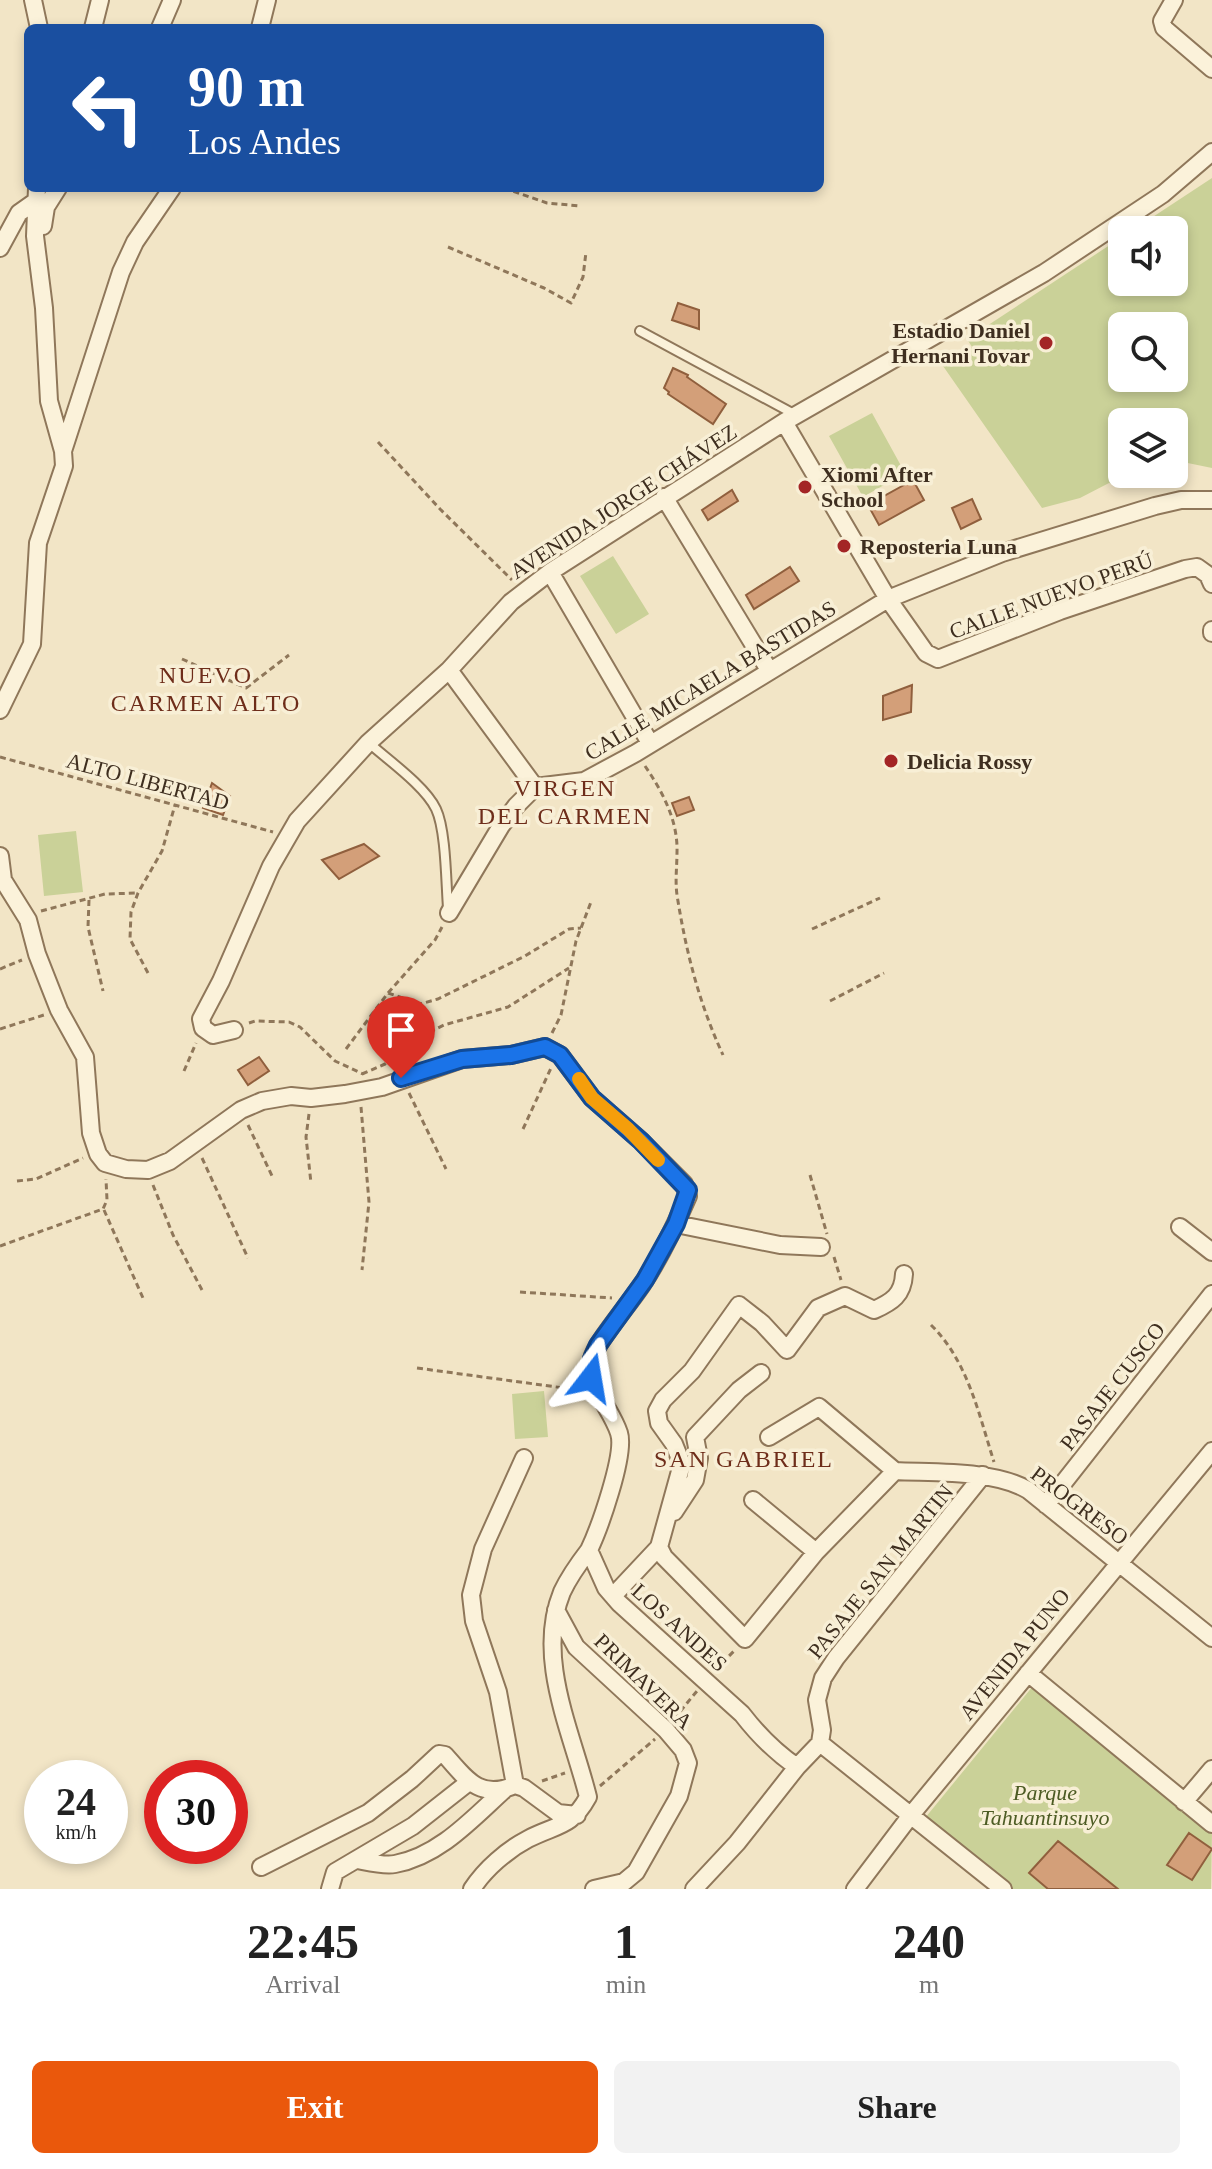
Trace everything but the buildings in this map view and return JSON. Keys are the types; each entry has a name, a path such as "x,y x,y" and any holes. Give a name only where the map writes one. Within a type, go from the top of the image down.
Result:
{"street":[{"path":"33,0 38,24"},
{"path":"94,24 100,0"},
{"path":"162,24 172,0"},
{"path":"261,24 267,0"},
{"path":"1174,0 1162,21 1164,28 1212,69"},
{"name":"AVENIDA JORGE CHÁVEZ","path":"203,1028 201,1019 271,866 297,821 368,743 449,670 494,619 524,592 664,497 790,419 1044,273 1151,202 1212,152"},
{"path":"37,254 42,250 46,207 55,192"},
{"path":"63,451 121,272 135,242 169,192"},
{"path":"0,710 32,644 38,543 64,466 49,401 44,308 35,236 36,195"},
{"path":"0,248 19,213 36,195"},
{"path":"790,419 888,599"},
{"path":"664,497 769,670"},
{"name":"CALLE MICAELA BASTIDAS","path":"535,787 584,781 636,753 888,599 949,572 1030,544 1181,500 1212,500"},
{"name":"CALLE NUEVO PERÚ","path":"888,599 926,653 938,659 1060,611 1185,569 1197,567 1210,580"},
{"path":"550,572 650,743"},
{"path":"449,670 535,787 501,826 449,913"},
{"path":"0,856 3,880 28,920 37,954 59,1010 85,1057 91,1133 98,1154 105,1163 126,1169 148,1170 170,1161 241,1110 262,1101 291,1096 311,1098 382,1087 462,1059 553,1051 592,1098 684,1184 688,1196 676,1224 592,1359 591,1378 619,1434 621,1455 589,1550 563,1590 556,1610 551,1656 588,1797 577,1815 567,1823 511,1849 472,1889"},
{"path":"203,1028 213,1035 234,1030"},
{"path":"676,1224 780,1245 821,1247"},
{"path":"1180,1227 1212,1252"},
{"path":"769,1437 819,1407 895,1471 816,1552 745,1639 664,1557 661,1538 682,1464 674,1444 657,1418 657,1411 663,1400 692,1371 739,1305 762,1323 787,1350 818,1308 845,1296 874,1310 892,1302 903,1287 904,1274"},
{"name":"PASAJE CUSCO","path":"1046,1505 1212,1294"},
{"path":"613,1596 661,1538 695,1480 699,1458 695,1437 739,1390 761,1373"},
{"name":"AVENIDA PUNO","path":"855,1889 911,1815 1212,1451"},
{"path":"514,1787 498,1692 474,1621 471,1595 483,1549 524,1458"},
{"name":"PROGRESO","path":"895,1471 991,1476 1012,1481 1028,1490 1212,1638"},
{"name":"PASAJE SAN MARTIN","path":"820,1743 822,1730 817,1700 823,1678 836,1658 991,1476"},
{"path":"753,1500 816,1552"},
{"name":"LOS ANDES","path":"589,1550 606,1588 613,1596 742,1714 776,1753 797,1767"},
{"name":"PRIMAVERA","path":"556,1610 576,1647 666,1730 683,1750 688,1763 679,1796 636,1872 624,1882 594,1889"},
{"path":"1028,1673 1212,1824"},
{"path":"694,1889 737,1843 820,1743 1003,1889"},
{"path":"261,1867 368,1813 442,1754 469,1782 487,1791 514,1787 558,1813 577,1815"},
{"path":"1184,1802 1212,1769"},
{"path":"330,1889 335,1872 413,1826 469,1782"},
{"path":"357,1860 393,1865 430,1851 459,1832 514,1787"}],"lane":[{"path":"640,331 790,419"},
{"path":"368,743 426,795 436,808 449,913"}],"path":[{"path":"515,192 547,203 580,206"},
{"path":"448,247 544,288 571,303 583,277 586,252"},
{"path":"378,442 524,592"},
{"path":"182,659 246,688 289,655"},
{"path":"636,753 669,807 675,825 678,849 675,878 686,949 698,994 723,1055"},
{"name":"ALTO LIBERTAD","path":"0,757 289,835"},
{"path":"148,973 130,939 131,912 162,851 175,805"},
{"path":"28,920 36,913 56,906 105,894 138,893"},
{"path":"812,929 880,898"},
{"path":"89,899 88,927 103,991"},
{"path":"523,1129 553,1051 569,968 591,902"},
{"path":"346,1049 388,993 435,940 449,913"},
{"path":"388,993 420,1004 438,999 525,956 569,929 581,928"},
{"path":"0,969 37,954"},
{"path":"362,1074 385,1064 413,1040 444,1025 508,1007 569,968"},
{"path":"830,1001 884,973"},
{"path":"0,1029 59,1010"},
{"path":"234,1030 255,1021 289,1022 300,1027 335,1061 362,1074 373,1075"},
{"path":"184,1071 203,1028"},
{"path":"401,1078 446,1169"},
{"path":"360,1091 369,1202 362,1270"},
{"path":"311,1098 306,1137 311,1183"},
{"path":"241,1110 273,1178"},
{"path":"196,1144 248,1258"},
{"path":"17,1181 36,1179 81,1159"},
{"path":"0,1246 103,1209 107,1200 105,1163"},
{"path":"148,1170 173,1235 202,1290"},
{"path":"103,1209 143,1298"},
{"path":"520,1292 631,1300"},
{"path":"931,1325 950,1349 969,1384 991,1476"},
{"path":"417,1368 564,1388 591,1378"},
{"path":"514,1787 581,1768"}],"green space":[{"name":"Estadio Daniel Hernani Tovar","path":"1212,178 1212,468 1188,463 1188,408 1108,408 1108,484 1080,498 1042,508 943,366 972,347 967,339 1108,246 1108,296 1188,296 1188,216 1154,216"},
{"path":"872,413 905,473 863,497 829,436"},
{"path":"613,556 649,614 616,634 580,576"},
{"path":"76,831 83,892 44,896 38,835"},
{"path":"544,1391 548,1437 515,1439 512,1394"},
{"name":"Parque Tahuantinsuyo","path":"1033,1686 1212,1831 1211,1889 1012,1889 925,1818"}],"slow traffic":[{"path":"579,1079 592,1098 658,1160"}],"place":[{"name":"Estadio Daniel Hernani Tovar","path":"1046,343"},
{"name":"Xiomi After School","path":"805,487"},
{"name":"Reposteria Luna","path":"844,546"},
{"name":"Delicia Rossy","path":"891,761"}],"district":[{"name":"NUEVO CARMEN ALTO","path":"206,689"},
{"name":"VIRGEN DEL CARMEN","path":"565,802"},
{"name":"SAN GABRIEL","path":"744,1459"}],"route":[{"path":"401,1078 462,1059 511,1055 545,1047 560,1055 592,1098 641,1141 688,1190 676,1224 645,1280 598,1345 592,1359 591,1378"}]}
